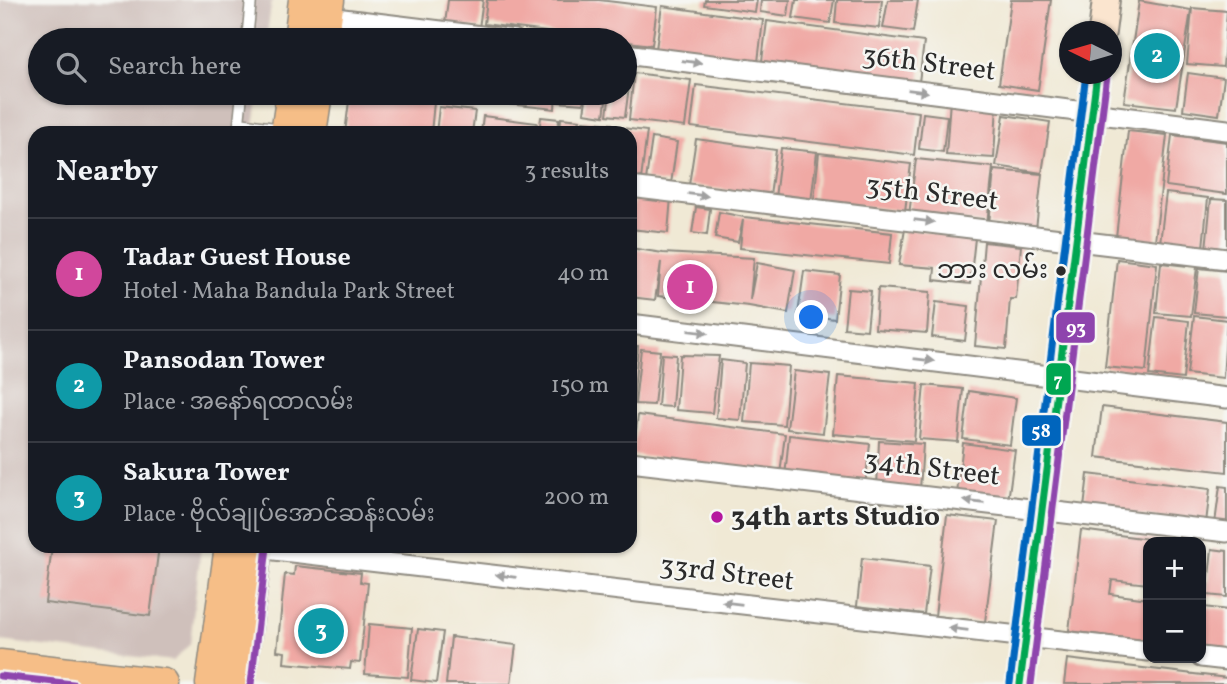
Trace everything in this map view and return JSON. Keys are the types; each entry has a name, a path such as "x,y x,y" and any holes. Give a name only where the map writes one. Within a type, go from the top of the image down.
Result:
{"main road":[{"path":"1103,21 1106,0"},
{"path":"309,28 321,14"},
{"path":"1020,684 1096,84"},
{"path":"293,105 295,126"},
{"path":"298,126 310,105"},
{"path":"211,684 246,553"},
{"path":"248,553 242,670 257,684"},
{"path":"0,665 164,684"}],"street":[{"path":"321,14 425,28"},
{"name":"36th Street","path":"637,55 1227,130"},
{"name":"35th Street","path":"637,188 1227,259"},
{"path":"637,325 1227,398"},
{"name":"34th Street","path":"637,463 1227,532"},
{"name":"33rd Street","path":"300,553 1143,650"},
{"path":"1206,658 1227,660"}],"lane":[{"path":"248,28 251,0"},
{"path":"241,105 239,123 258,126"}],"shaded area":[{"path":"0,0 272,0 268,28 28,28 28,105 257,105 254,126 28,126 28,553 200,553 190,644 173,661 0,641"}],"building":[{"path":"448,0 483,0 479,28 445,24"},
{"path":"487,0 599,0 657,7 652,45 637,43 637,28 516,28 484,24"},
{"path":"705,0 757,0 755,12 704,5"},
{"path":"761,0 790,0 788,16 760,12"},
{"path":"796,0 834,0 830,23 793,18"},
{"path":"837,0 882,0 879,28 835,23"},
{"path":"888,0 918,0 913,32 883,28"},
{"path":"1011,0 1051,0 1038,90 999,84"},
{"path":"1139,1 1191,10 1176,108 1124,102"},
{"path":"662,6 763,20 758,62 656,49"},
{"path":"1192,8 1227,11 1223,67 1187,64"},
{"path":"767,21 924,42 919,82 762,61"},
{"path":"637,73 691,80 685,127 629,120 631,105 637,105"},
{"path":"1188,73 1224,78 1219,115 1183,110"},
{"path":"696,85 919,112 914,155 691,127"},
{"path":"950,100 997,104 994,158 946,155"},
{"path":"348,105 434,105 432,126 346,126"},
{"path":"517,105 555,105 555,109"},
{"path":"585,105 605,105 604,116 584,113"},
{"path":"608,105 627,105 625,117 607,115"},
{"path":"439,107 475,111 473,126 437,126"},
{"path":"923,113 947,116 943,152 919,149"},
{"path":"1004,115 1050,122 1042,173 996,166"},
{"path":"483,116 537,123 536,126 482,126"},
{"path":"541,117 559,119 558,126 540,126"},
{"path":"561,118 580,120 579,126 560,126"},
{"path":"583,121 612,124 612,126 582,126"},
{"path":"637,130 647,131 641,180 637,180"},
{"path":"1128,131 1167,135 1155,241 1116,237"},
{"path":"1172,135 1227,142 1227,194 1166,186"},
{"path":"652,138 677,142 671,184 646,180"},
{"path":"696,139 776,150 770,196 689,185"},
{"path":"781,148 817,152 811,202 775,198"},
{"path":"819,153 911,164 905,211 814,200"},
{"path":"916,159 993,167 987,224 909,215"},
{"path":"994,170 1042,174 1036,229 989,224"},
{"path":"637,193 671,197 668,233 637,230"},
{"path":"1166,193 1208,198 1203,247 1160,243"},
{"path":"1211,199 1227,200 1227,251 1206,249"},
{"path":"696,207 710,209 707,235 692,233"},
{"path":"719,212 892,233 889,264 740,248 743,220 738,242 715,238"},
{"path":"905,229 975,238 970,284 934,280 935,268 899,265"},
{"path":"984,242 1021,246 1016,299 1010,299 1006,349 975,346"},
{"path":"637,249 754,258 750,300 757,263 795,270 788,313 658,296 661,262 655,300 637,298"},
{"path":"1117,259 1157,264 1146,371 1105,367"},
{"path":"1161,263 1197,267 1191,316 1156,313"},
{"path":"1199,268 1227,271 1227,316 1194,313"},
{"path":"804,271 840,275 835,319 798,314"},
{"path":"878,288 930,292 927,333 875,329"},
{"path":"848,289 871,291 867,330 844,328"},
{"path":"936,302 969,306 965,341 932,337"},
{"path":"1194,316 1227,320 1223,378 1187,374"},
{"path":"1156,317 1189,321 1183,379 1149,375"},
{"path":"641,349 660,351 654,405 637,404"},
{"path":"662,354 676,355 672,407 658,406"},
{"path":"680,355 719,356 712,413 676,410"},
{"path":"721,360 745,363 740,420 716,418"},
{"path":"749,363 789,366 784,425 744,422"},
{"path":"794,371 830,375 823,433 787,429"},
{"path":"838,376 919,383 914,441 833,434"},
{"path":"924,385 963,389 958,442 919,439"},
{"path":"969,391 1016,398 1010,445 963,439"},
{"path":"1102,407 1227,422 1227,472 1096,457"},
{"path":"638,415 785,434 780,474 637,456"},
{"path":"789,435 870,444 865,485 785,477"},
{"path":"879,441 923,444 920,490 877,488"},
{"path":"963,443 1015,450 1008,501 957,494"},
{"path":"1088,474 1210,489 1206,523 1084,508"},
{"path":"1220,486 1227,487 1227,524 1215,523"},
{"path":"947,515 998,521 985,622 935,616"},
{"path":"1081,530 1143,538 1143,583 1112,580 1110,594 1143,598 1143,640 1069,631"},
{"path":"1212,549 1227,551 1227,597 1207,595"},
{"path":"51,553 158,553 150,616 45,603"},
{"path":"862,558 930,566 924,614 857,606"},
{"path":"295,566 361,573 360,582 368,583 360,663 351,662 350,669 284,663 285,652 277,651 285,574 294,575"},
{"path":"1206,607 1227,610 1227,652 1206,650"},
{"path":"369,624 412,628 408,677 365,674"},
{"path":"418,629 443,632 436,683 411,680"},
{"path":"451,637 516,645 511,684 446,684"},
{"path":"1067,659 1227,678 1227,684 1064,684"}],"transit line":[{"name":"58","path":"1010,683 1085,84"},
{"name":"7","path":"1020,684 1096,84"},
{"name":"93","path":"1031,684 1106,84"},
{"name":"93","path":"251,684 266,553"},
{"name":"93","path":"0,676 73,684"}],"place":[{"name":"Pansodan Tower","path":"1157,56"},
{"name":"ဘား လမ်း","path":"1061,271"},
{"name":"Tadar Guest House","path":"690,287"},
{"name":"34th arts Studio","path":"717,517"},
{"name":"Sakura Tower","path":"321,631"}]}
